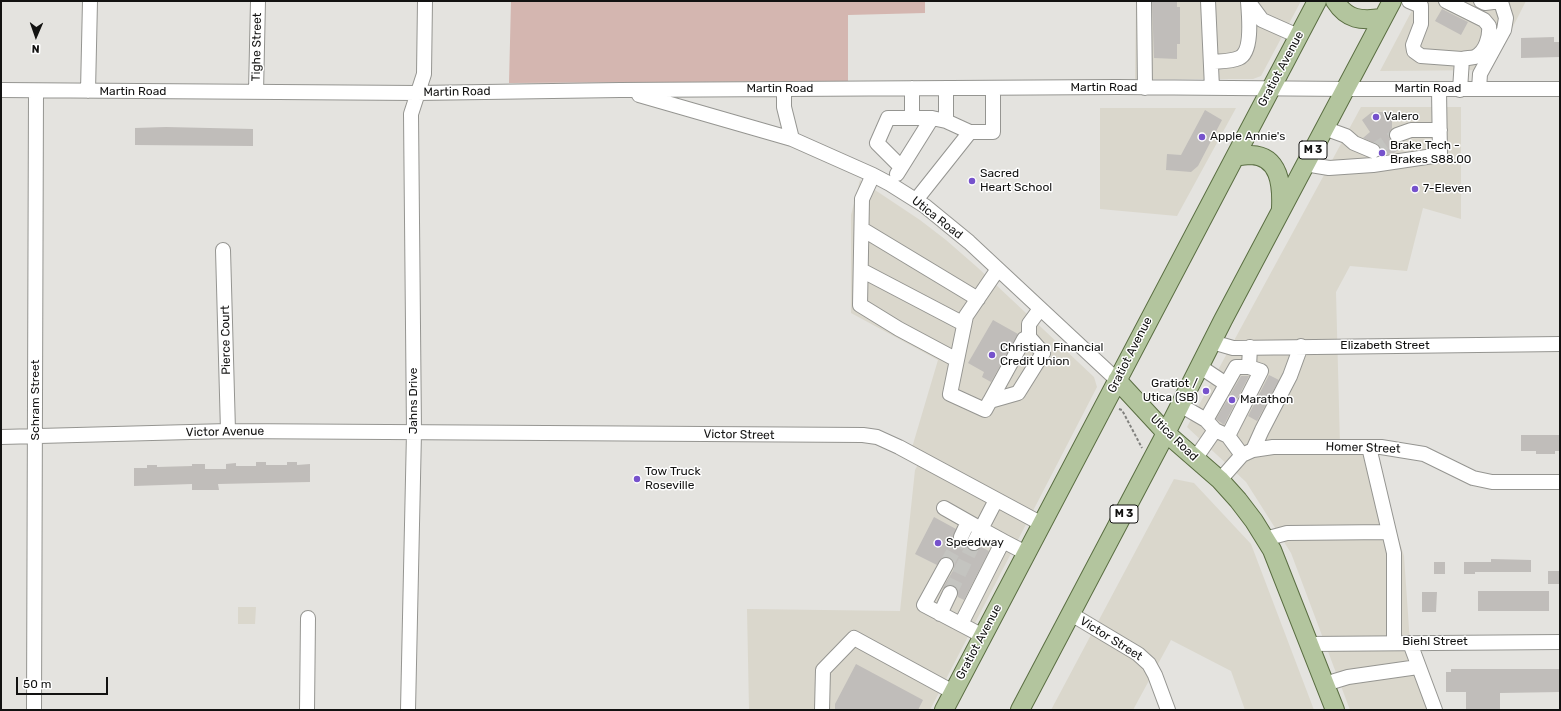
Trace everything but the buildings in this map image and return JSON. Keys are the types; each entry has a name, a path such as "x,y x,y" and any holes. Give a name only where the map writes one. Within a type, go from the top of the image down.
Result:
{"main road":[{"name":"Gratiot Avenue","path":"944,710 1317,1"},
{"path":"1335,1 1341,9 1350,16 1359,19 1382,18"},
{"name":"M 3","path":"1020,710 1166,433 1199,366 1392,1"},
{"path":"1235,157 1251,155 1262,157 1270,162 1280,179 1282,190 1281,211"},
{"name":"Utica Road","path":"1117,380 1166,433 1220,480 1238,500 1266,540 1272,550 1335,710"}],"street":[{"path":"88,91 90,1"},
{"name":"Tighe Street","path":"256,92 258,1"},
{"name":"Jahns Drive","path":"408,710 414,432 411,114 424,74 425,1"},
{"path":"1144,1 1145,88"},
{"path":"1208,1 1212,88"},
{"path":"1210,62 1240,58 1246,53 1248,41 1248,1"},
{"path":"1248,1 1262,20 1298,36"},
{"path":"1419,3 1421,24 1413,45 1416,54 1428,57 1475,57 1485,47 1489,38 1489,26 1484,20 1446,1"},
{"path":"1479,89 1480,74 1504,30 1506,18 1501,1 1485,3 1481,1"},
{"path":"1460,90 1462,58"},
{"path":"912,88 912,118"},
{"name":"Martin Road","path":"1,90 417,93 912,88 1560,89"},
{"path":"946,88 946,121"},
{"path":"901,167 877,143 888,118 932,118 946,121 970,132 993,132 993,88"},
{"path":"784,89 784,107 792,138"},
{"name":"Utica Road","path":"620,90 792,138 890,184 916,200 969,242 1117,380"},
{"path":"1305,164 1329,168 1373,165 1440,155 1439,90"},
{"name":"Schram Street","path":"34,710 36,91"},
{"path":"890,184 932,118"},
{"path":"1324,128 1346,136 1354,143 1373,151"},
{"path":"1397,135 1411,130 1440,130"},
{"path":"916,200 970,132"},
{"path":"873,175 862,199 860,305 899,329 957,360"},
{"path":"862,229 978,299"},
{"name":"Pierce Court","path":"223,250 228,431"},
{"path":"861,270 964,324"},
{"path":"998,270 966,316 950,394 985,410 1024,339 1029,336"},
{"path":"990,401 1018,393 1043,353 1029,336 1029,324 1040,309"},
{"name":"Elizabeth Street","path":"1212,342 1233,348 1560,344"},
{"path":"1220,480 1248,452 1262,430 1290,376 1301,346"},
{"path":"1249,367 1250,347"},
{"path":"1199,366 1226,384"},
{"path":"1196,459 1211,425 1226,384 1236,367 1249,367 1261,371 1228,436"},
{"path":"1180,405 1228,436 1248,452"},
{"name":"Victor Avenue","path":"35,437 228,431 414,432"},
{"name":"Victor Street","path":"414,432 863,435 877,438 899,447 1042,524"},
{"path":"1,436 35,437"},
{"name":"Homer Street","path":"1248,452 1273,447 1369,447 1404,450 1424,454 1474,478 1492,482 1560,482"},
{"path":"1369,447 1394,553 1394,642"},
{"path":"974,543 996,500"},
{"path":"944,508 1026,553"},
{"path":"961,537 968,522"},
{"path":"1266,540 1287,533 1389,532"},
{"path":"961,624 1004,541"},
{"path":"946,566 924,605 983,636"},
{"path":"940,614 950,593"},
{"name":"Victor Street","path":"1071,614 1138,654 1149,664 1155,675 1168,710"},
{"path":"308,618 308,710"},
{"path":"822,710 823,670 854,638 953,692"},
{"name":"Biehl Street","path":"1309,644 1394,642 1560,642"},
{"path":"1410,643 1434,710"},
{"path":"1325,684 1348,677 1418,666"}],"path":[{"path":"1118,408 1122,410 1142,449"}],"shaded area":[{"path":"511,1 925,1 925,13 848,15 848,81 509,83"},
{"path":"1136,1 1301,1 1261,76 1253,79 1135,79"},
{"path":"1417,1 1526,1 1491,70 1380,71"},
{"path":"1361,107 1461,107 1461,219 1423,208 1407,271 1350,266 1336,292 1340,446 1369,447 1404,556 1410,643 1435,710 1350,710 1291,553 1246,482 1187,427"},
{"path":"1100,108 1236,108 1177,216 1100,209"},
{"path":"860,180 920,220 977,267 1094,377 1097,387 930,710 749,710 747,609 900,611 915,470 922,457 911,451 938,360 851,313 851,215"},
{"path":"1174,479 1194,483 1251,544 1314,710 1245,710 1231,671 1171,640 1133,710 1051,710"},
{"path":"238,607 256,607 255,624 238,624"}],"tunnel":[{"path":"1373,151 1397,135"},
{"path":"946,565 961,537"},
{"path":"950,593 974,543"}],"place":[{"name":"Valero","path":"1376,117"},
{"name":"Apple Annie's","path":"1202,137"},
{"name":"Brake Tech - Brakes S88.00","path":"1382,153"},
{"name":"Sacred Heart School","path":"972,181"},
{"name":"7-Eleven","path":"1415,189"},
{"name":"Christian Financial Credit Union","path":"992,355"},
{"name":"Gratiot / Utica (SB)","path":"1206,391"},
{"name":"Marathon","path":"1232,400"},
{"name":"Tow Truck Roseville","path":"637,479"},
{"name":"Speedway","path":"938,543"}]}
